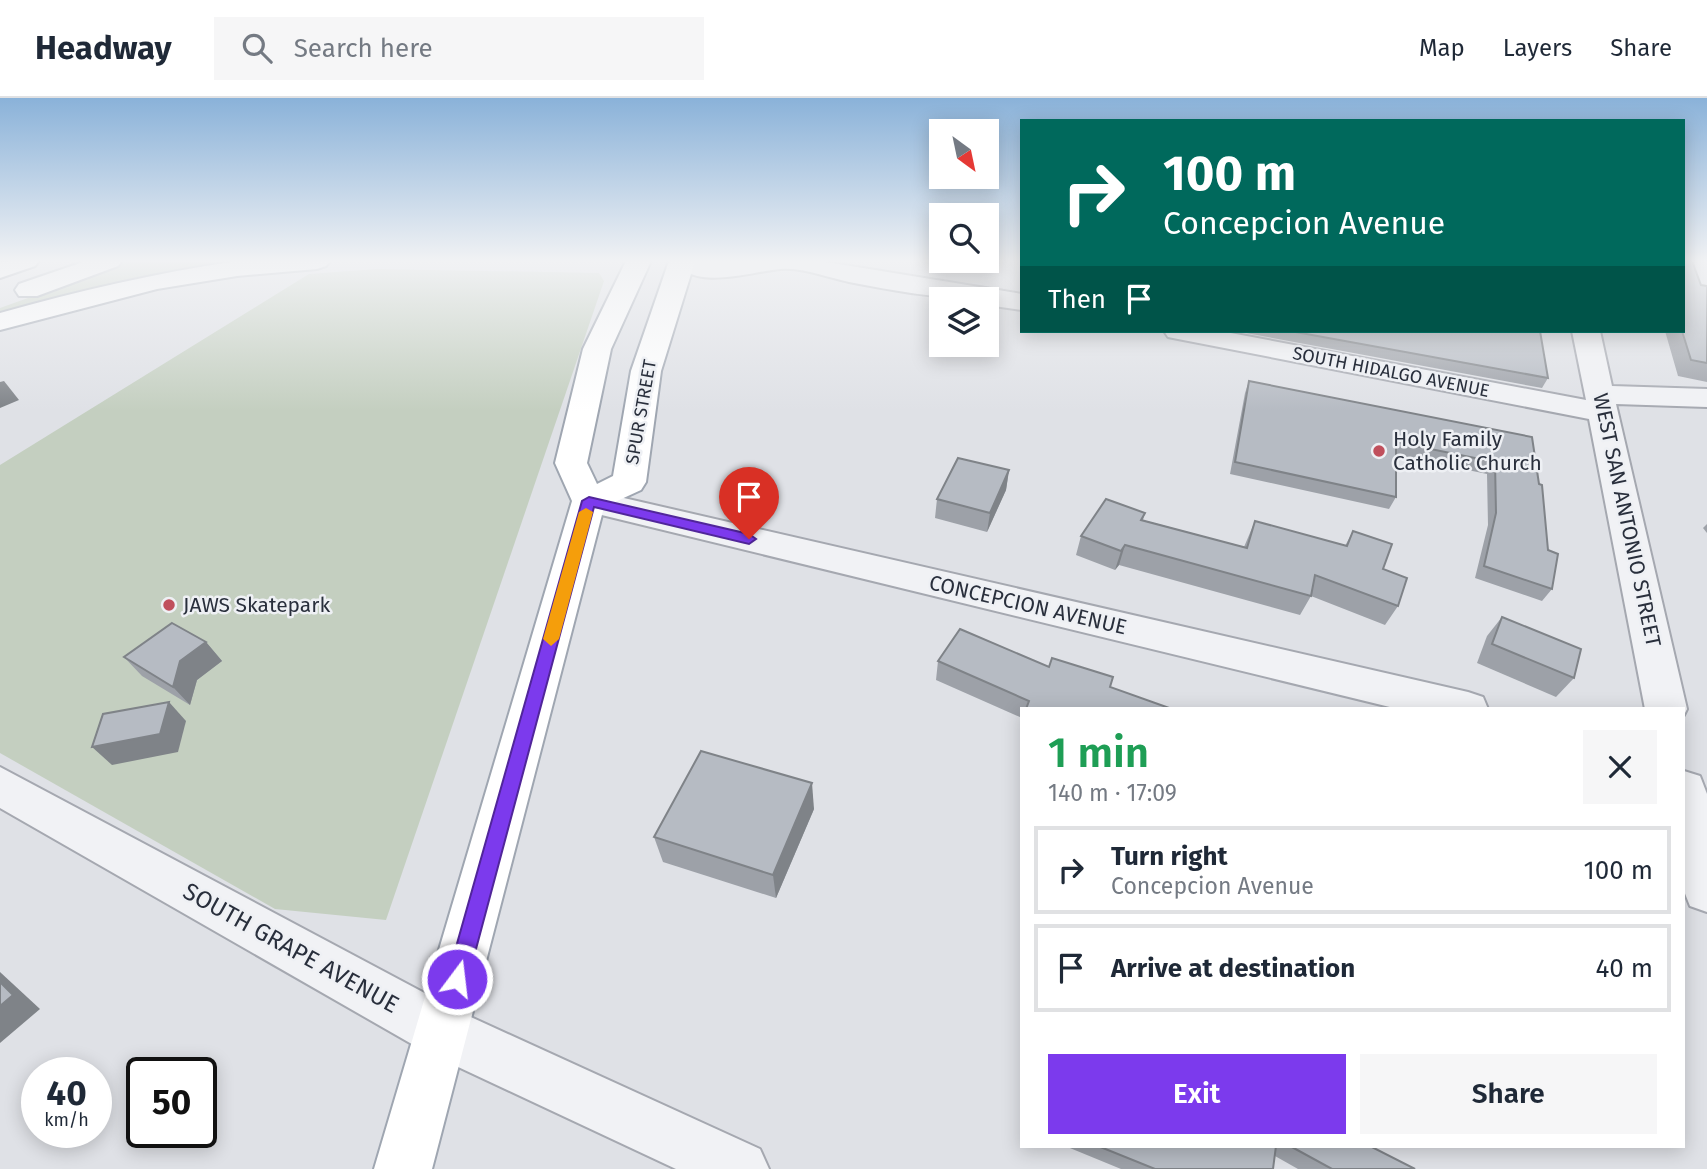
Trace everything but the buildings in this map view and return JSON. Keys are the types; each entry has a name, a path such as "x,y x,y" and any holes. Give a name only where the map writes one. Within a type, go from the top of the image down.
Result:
{"main road":[{"path":"0,322 38,311"},
{"path":"403,1169 589,501 571,463 597,349 615,311"},
{"name":"SPUR STREET","path":"589,501 629,482 646,371 667,311"}],"street":[{"name":"SOUTH HIDALGO AVENUE","path":"1190,333 1603,404 1707,398"},
{"name":"WEST SAN ANTONIO STREET","path":"1586,333 1666,707"},
{"name":"CONCEPCION AVENUE","path":"589,501 1460,707"},
{"name":"SOUTH GRAPE AVENUE","path":"0,786 443,1032 740,1169"},
{"path":"1685,794 1707,890"}],"green space":[{"path":"249,311 594,311 386,920 275,909 0,753 0,465"}],"slow traffic":[{"path":"551,639 586,512"}],"place":[{"name":"Holy Family Catholic Church","path":"1379,451"},
{"name":"JAWS Skatepark","path":"169,605"}],"route":[{"path":"457,979 589,501 749,539"}]}
